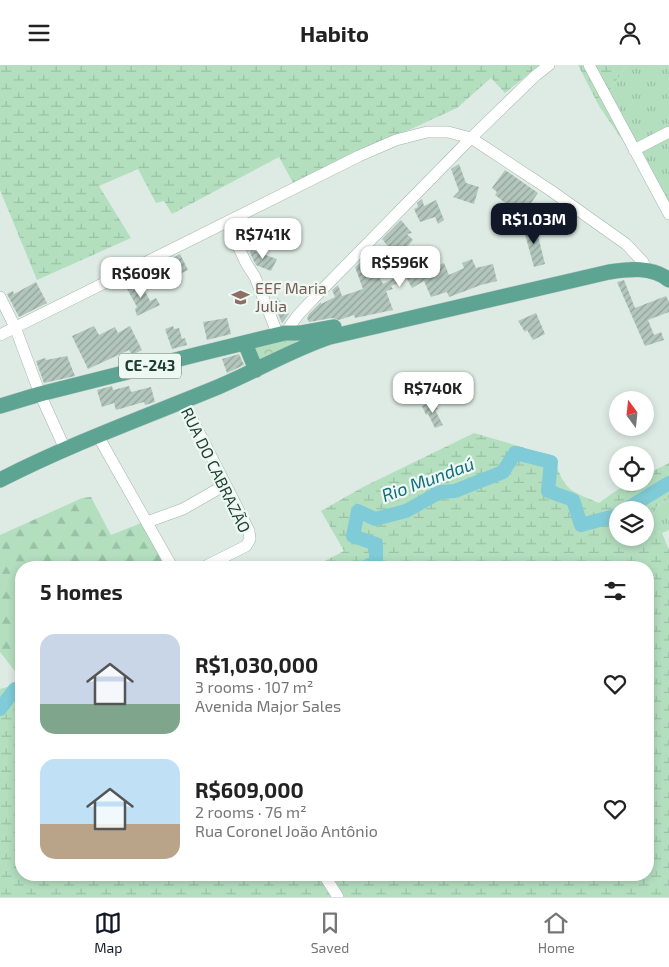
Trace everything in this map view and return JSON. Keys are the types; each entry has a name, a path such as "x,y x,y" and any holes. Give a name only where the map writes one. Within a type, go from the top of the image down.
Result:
{"main road":[{"name":"CE-243","path":"0,485 56,458 60,451 256,370 302,340 358,323 403,316 609,272 644,266 669,270"},
{"name":"CE-243","path":"644,266 669,280"},
{"name":"CE-243","path":"0,406 40,394 282,334 302,340"},
{"path":"245,343 256,370"},
{"path":"0,480 60,451"}],"street":[{"path":"227,222 282,334 313,299 471,138 535,76 549,65"},
{"path":"589,65 669,214"},
{"path":"0,335 359,156 396,140 439,131 457,133 471,138 617,237 638,255 644,266"},
{"path":"634,150 669,132"},
{"path":"0,297 15,327 60,451"},
{"name":"RUA DO CABRAZÃO","path":"183,401 242,517 250,539 246,545 215,561"},
{"path":"98,436 169,561"},
{"path":"147,521 183,509 225,485"},
{"path":"328,881 338,897"}],"green space":[{"path":"0,65 540,65 505,93 491,78 457,108 293,183 279,157 172,214 164,201 156,203 138,169 99,186 131,238 37,280 0,190"},
{"path":"578,65 627,65 599,106"},
{"path":"627,65 669,65 669,203 640,166 599,106"},
{"path":"291,339 296,340 297,343 258,362 253,348"},
{"path":"474,433 553,456 561,476 568,487 580,495 599,503 615,491 654,491 654,470 669,463 669,498 654,509 654,501 609,501 609,546 654,546 654,530 662,533 669,550 669,897 0,897 0,689 15,685 15,881 654,881 654,561 325,561 344,551 321,511 363,487"},
{"path":"91,497 111,535 141,523 168,561 15,561 15,671 0,652 0,535 82,498"},
{"path":"669,498 669,530 662,533 654,530 654,509"}],"building":[{"path":"459,164 466,183 479,187 474,204 453,197 459,191 451,169"},
{"path":"505,170 538,193 522,216 495,195 497,192 492,188"},
{"path":"422,199 424,206 436,200 444,220 438,224 435,217 420,222 414,209 418,207 417,203"},
{"path":"401,220 412,233 407,234 413,240 401,254 395,247 391,250 382,239"},
{"path":"535,224 545,264 534,267 523,227"},
{"path":"251,250 277,259 271,271 256,265 250,253"},
{"path":"420,252 425,264 434,261 436,266 444,263 449,275 464,268 462,263 472,259 476,268 493,264 497,281 449,297 447,292 431,297 424,281 412,288 407,279 391,286 393,289 386,291 393,310 355,318 354,315 339,320 332,318 309,322 307,318 309,314 321,302 321,304 335,297 332,290 338,285 342,296 363,289 355,267 369,256 383,284 404,273 403,271"},
{"path":"180,254 188,270 169,279 171,283 159,288 151,270"},
{"path":"624,280 635,308 666,296 669,302 669,312 648,320 654,335 661,332 664,340 645,346 617,282"},
{"path":"140,281 150,301 156,298 160,305 137,316 135,309 137,307 126,287"},
{"path":"36,282 47,303 19,317 7,294 13,291 14,294"},
{"path":"278,298 289,314 282,323 273,302"},
{"path":"536,313 545,334 533,340 518,321"},
{"path":"227,318 231,334 207,340 203,322"},
{"path":"94,326 99,335 115,327 118,333 130,326 142,350 132,355 129,350 88,369 72,336"},
{"path":"173,326 174,329 179,328 182,339 185,338 187,345 172,349 165,329"},
{"path":"239,354 244,365 227,373 222,359"},
{"path":"67,356 75,376 44,383 36,361 45,358 46,360"},
{"path":"112,386 113,390 129,386 131,392 151,387 155,402 145,405 144,402 116,410 114,403 102,407 97,390"},
{"path":"433,401 438,409 435,410 443,425 435,428 422,406"}],"waterway":[{"name":"Rio Mundaú","path":"376,561 376,544 353,536 358,511 375,519 406,511 440,492 455,491 503,472 515,453 551,462 548,491 573,500 581,525 609,517"},
{"name":"Rio Mundaú","path":"640,501 669,483"},
{"name":"Rio Mundaú","path":"0,709 15,689"}],"place":[{"name":"EEF Maria Julia","path":"241,297"}]}
